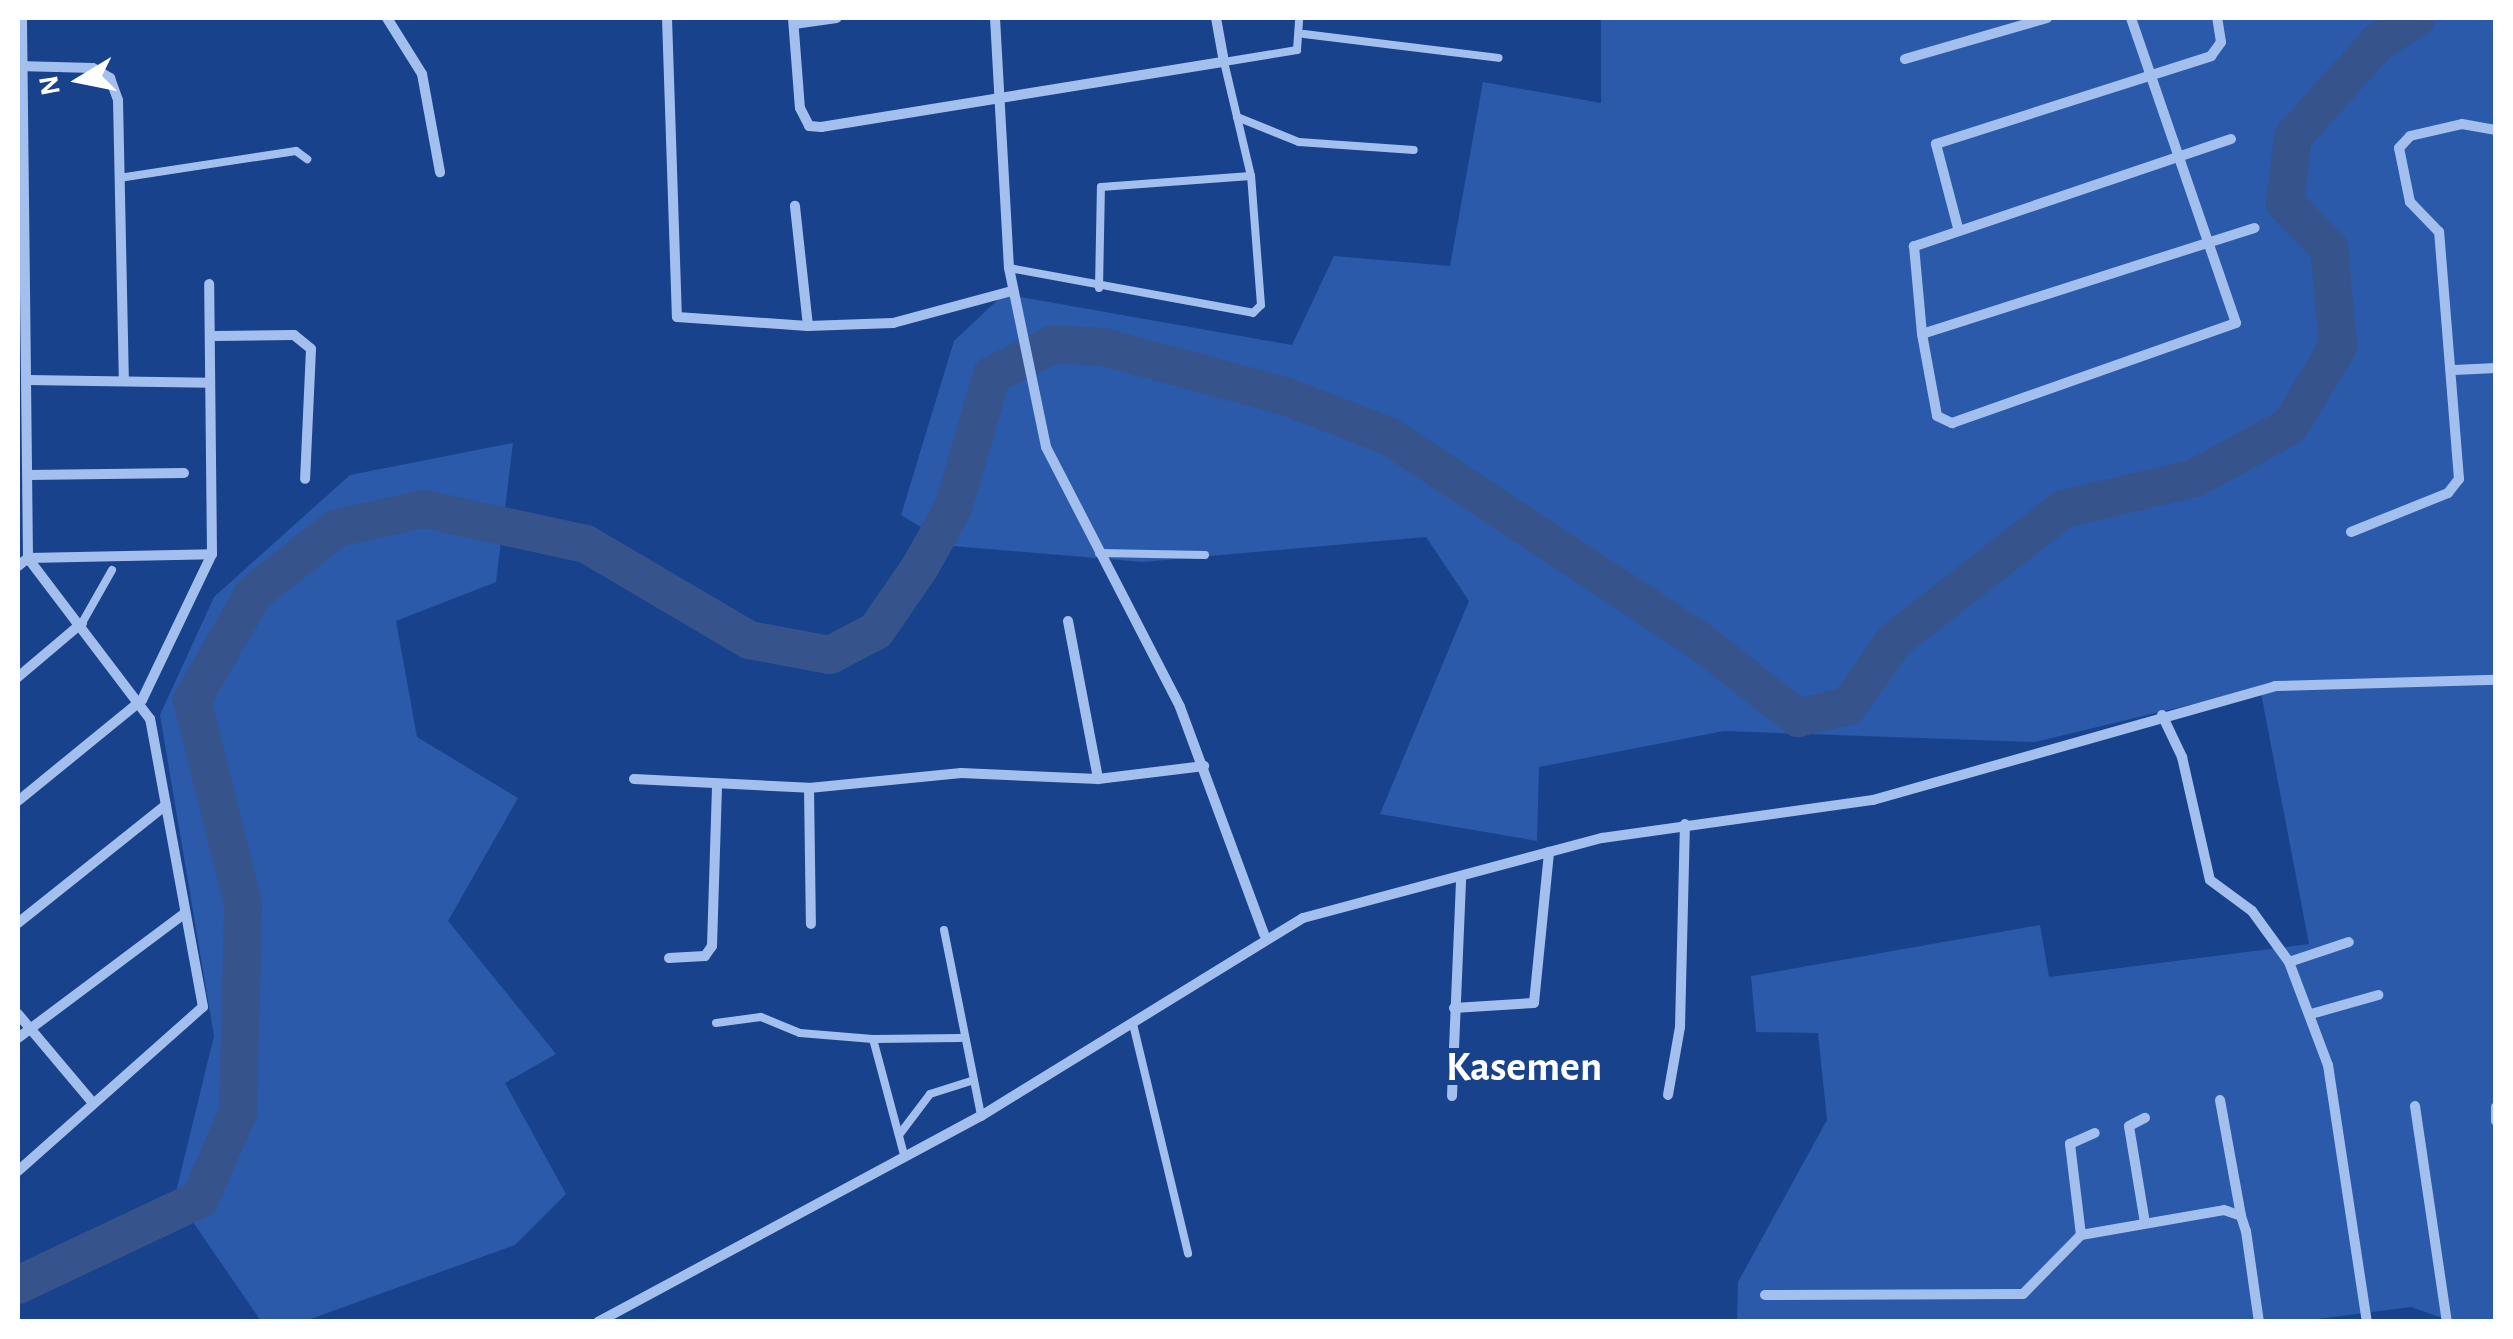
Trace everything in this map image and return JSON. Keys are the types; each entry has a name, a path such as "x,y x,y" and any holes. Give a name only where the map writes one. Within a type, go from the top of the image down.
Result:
{"street":[{"path":"18,1171 93,1103 201,1015 166,805 142,700 28,558 22,18"},
{"path":"386,18 422,74 440,172"},
{"path":"668,18 674,311 808,326 893,323 1013,297"},
{"path":"837,18 794,21 810,126 995,102 1224,62 1216,18"},
{"path":"995,18 995,102 1009,268 1054,474 1204,766 1264,934"},
{"path":"1905,58 2046,18"},
{"path":"2131,18 2148,76 2177,157 2234,324 1962,421 1936,416 1912,250 1958,228 2177,157 2232,140"},
{"path":"1958,228 1936,144 2211,56 2221,42 2217,18"},
{"path":"20,66 110,78 120,178 124,381"},
{"path":"2351,532 2457,488 2454,370 2440,232 2410,202 2399,148 2410,136 2462,124 2496,130"},
{"path":"795,206 808,326"},
{"path":"1922,334 2255,228"},
{"path":"18,801 142,700 212,554 209,383 215,336 208,284"},
{"path":"215,336 304,338 312,363 305,479"},
{"path":"2454,370 2496,368"},
{"path":"27,380 209,383"},
{"path":"28,475 184,474"},
{"path":"18,504 28,512"},
{"path":"18,566 28,558 212,554"},
{"path":"1068,621 1098,780"},
{"path":"18,677 82,623"},
{"path":"598,1322 980,1116 1132,1024 1264,934 1549,852 1684,824 1874,800 2162,715 2276,686 2496,680"},
{"path":"2162,715 2182,758 2210,880 2252,911 2289,962 2311,1014 2343,1133 2367,1322"},
{"path":"634,778 809,788 961,773 1098,780 1204,766"},
{"path":"668,958 705,956 712,946 717,785"},
{"path":"809,788 811,924"},
{"path":"18,923 166,805"},
{"path":"1668,1095 1684,824"},
{"path":"1454,1008 1534,1004 1549,852"},
{"path":"1452,1096 1461,877"},
{"path":"18,1038 184,914"},
{"path":"2289,962 2349,942"},
{"path":"2311,1014 2378,995"},
{"path":"18,1014 93,1103"},
{"path":"2220,1100 2259,1322"},
{"path":"2416,1106 2447,1322"},
{"path":"2496,1108 2496,1122"},
{"path":"2145,1118 2129,1126 2145,1223"},
{"path":"2081,1235 2070,1144 2095,1133"},
{"path":"1765,1295 2023,1294 2081,1235 2145,1223 2242,1216"}],"lane":[{"path":"1009,268 1099,288 1253,313 1261,305 1251,176 1224,62 1297,50 1304,34 1299,18"},
{"path":"1304,34 1499,58"},
{"path":"1237,118 1299,142 1414,150"},
{"path":"120,178 296,151 306,159"},
{"path":"1099,288 1101,187 1251,176"},
{"path":"1095,552 1204,555"},
{"path":"82,623 112,570"},
{"path":"944,930 960,1038 980,1116"},
{"path":"716,1024 761,1018 800,1033 873,1039 960,1038"},
{"path":"1132,1024 1188,1253"},
{"path":"873,1039 904,1154"},
{"path":"899,1135 930,1094 972,1081"}],"shaded area":[{"path":"1601,18 2495,18 2495,1321 2451,1321 2411,1307 2294,1322 1737,1321 1738,1282 1827,1120 1818,1033 1756,1032 1751,976 2040,925 2049,977 2309,944 2260,688 2035,742 1724,731 1539,767 1537,841 1380,814 1469,601 1426,537 1143,562 952,546 901,515 954,341 1004,294 1292,345 1334,256 1450,266 1483,82 1601,103"},
{"path":"513,443 496,582 396,621 417,737 518,798 448,921 556,1054 505,1083 566,1194 515,1245 305,1321 261,1321 175,1196 214,1036 160,715 214,597 350,475"}],"waterway":[{"path":"18,1285 200,1199 238,1112 243,904 192,700 254,593 337,528 424,509 586,544 749,640 830,655 876,631 920,567 953,508 992,375 1054,344 1103,347 1285,396 1390,437 1702,643 1798,718 1848,706 1895,640 2063,509 2195,478 2290,426 2338,346 2329,248 2285,203 2293,137 2378,42 2416,18"}],"district":[{"name":"Kasemen","path":"1524,1067"}]}
